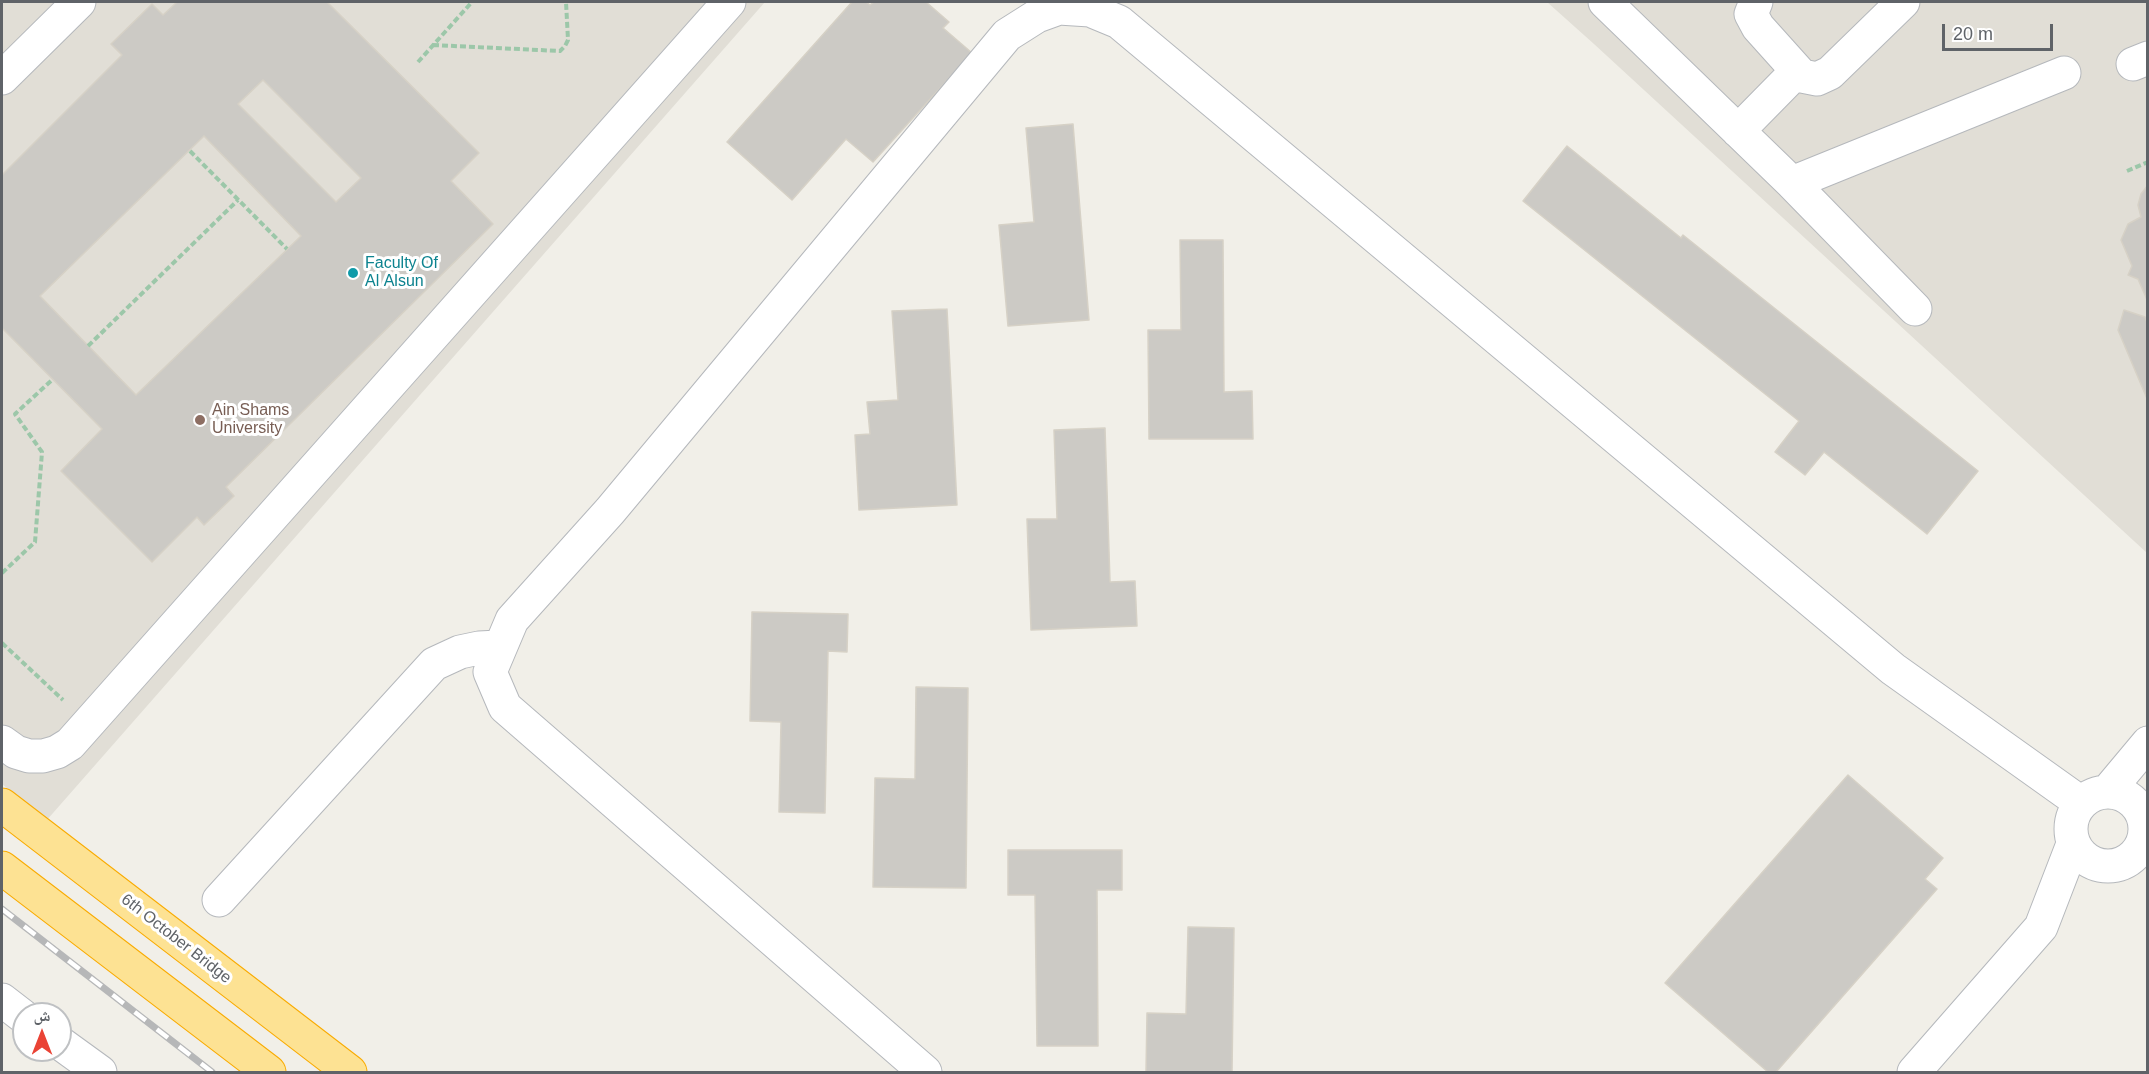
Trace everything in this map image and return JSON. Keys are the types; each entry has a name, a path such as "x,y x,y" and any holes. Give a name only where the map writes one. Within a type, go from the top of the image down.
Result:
{"highway":[{"name":"6th October Bridge","path":"2,805 350,1072"},
{"path":"2,868 269,1072"}],"lane":[{"path":"2,78 79,2"},
{"path":"1756,2 1751,14 1753,21 1802,76 1816,79 1830,73 1903,2"},
{"path":"2,742 16,752 30,756 43,756 57,752 70,744 720,5"},
{"path":"1618,6 1738,131 1915,309"},
{"path":"925,1072 505,707 490,672 499,646 512,620 610,512 1007,35 1036,16 1059,8 1090,10 1119,22 1893,669 2094,798 2122,795 2134,802 2145,813 2146,829 2142,843 2134,856 2122,864 2108,867 2094,864 2081,856 2073,844 2070,829 2073,815 2094,798 2148,744"},
{"path":"1738,131 1797,71"},
{"path":"1799,190 2069,83"},
{"path":"219,900 434,664 460,652 499,646"},
{"path":"1914,1072 2041,927 2073,844"},
{"path":"72,1052 100,1072"}],"path":[{"path":"418,62 472,2"},
{"path":"433,45 560,51 566,46 568,39 566,2"},
{"path":"189,151 287,249"},
{"path":"2127,171 2148,162"},
{"path":"88,346 238,200"},
{"path":"2,573 35,542 42,452 15,414 53,379"},
{"path":"2,643 88,724"}],"shaded area":[{"name":"Ain Shams University","path":"2,2 765,2 46,821 2,784"},
{"path":"1547,2 2147,2 2147,553 1594,44"}],"building":[{"name":"Faculty Of Al Alsun","path":"177,2 327,2 479,153 451,181 493,224 226,487 234,496 204,525 197,517 152,562 61,471 102,429 3,329 2,331 2,175 122,55 111,44 152,4 163,15","holes":["263,80 361,178 336,202 238,104","204,136 301,236 136,395 40,296"]},
{"path":"852,2 866,2 870,5 874,2 926,2 949,22 943,28 972,53 873,162 846,139 792,200 727,142"},
{"path":"1073,124 1089,320 1008,326 999,225 1034,222 1026,128"},
{"path":"1567,146 1681,238 1683,235 1978,471 1927,534 1824,452 1805,475 1775,452 1799,421 1523,201"},
{"path":"2148,185 2148,302 2138,279 2128,275 2132,266 2121,240 2128,224 2141,217 2138,205 2141,194"},
{"path":"1180,240 1223,240 1224,392 1252,391 1253,439 1149,439 1148,330 1181,330"},
{"path":"947,309 957,505 859,510 855,435 870,434 867,402 898,400 892,311"},
{"path":"2124,310 2145,317 2148,325 2148,401 2118,330"},
{"path":"1105,428 1110,582 1135,581 1137,626 1031,630 1027,519 1057,519 1054,430"},
{"path":"752,612 848,614 847,652 828,651 825,813 779,812 781,722 750,721"},
{"path":"916,687 968,688 966,888 873,887 875,778 915,779"},
{"path":"1848,775 1943,858 1925,879 1937,889 1776,1072 1768,1072 1665,983"},
{"path":"1008,850 1122,850 1122,890 1097,890 1098,1046 1037,1046 1035,895 1008,895"},
{"path":"1188,927 1234,928 1232,1072 1146,1072 1147,1013 1186,1014"}],"railway":[{"path":"2,909 212,1072"}],"place":[{"name":"Faculty Of Al Alsun","path":"353,273"},
{"name":"Ain Shams University","path":"200,420"}]}
